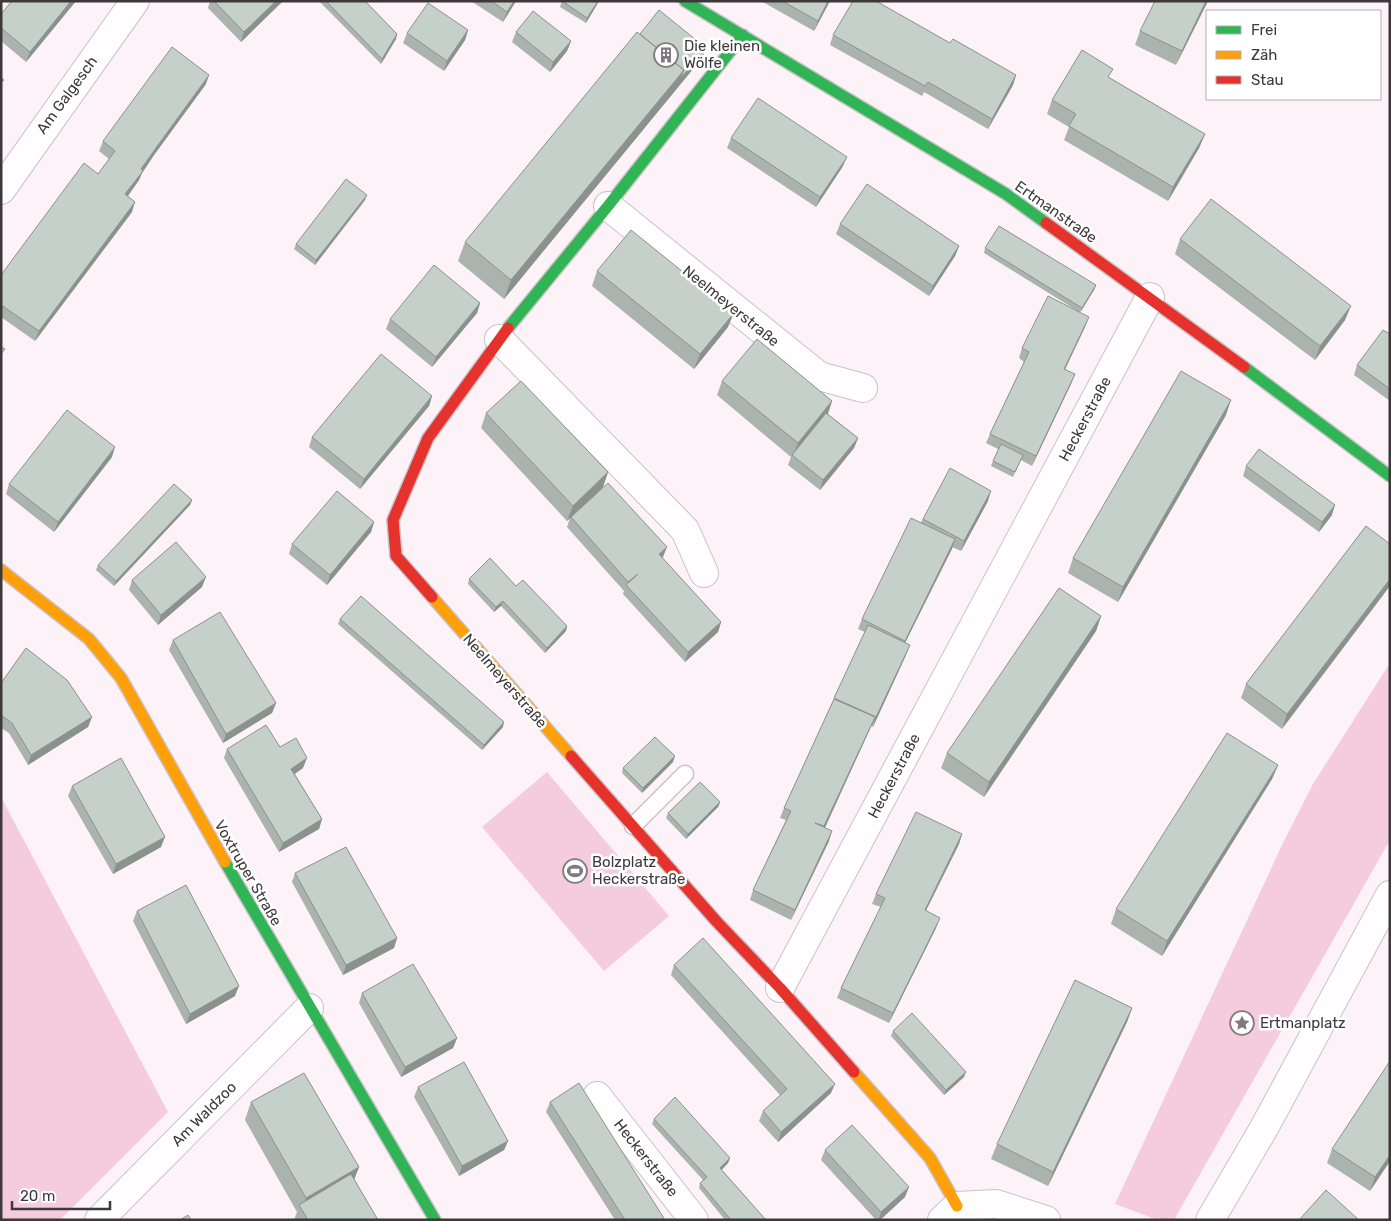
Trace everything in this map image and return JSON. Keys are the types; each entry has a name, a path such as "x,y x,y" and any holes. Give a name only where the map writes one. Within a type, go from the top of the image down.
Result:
{"street":[{"name":"Am Galgesch","path":"1,190 135,1"},
{"name":"Ertmanstraße","path":"685,1 1006,194 1150,297 1390,476"},
{"name":"Neelmeyerstraße","path":"743,35 608,206 499,339 428,438 393,520 396,556 717,922 780,988"},
{"name":"Neelmeyerstraße","path":"608,206 818,376 863,388"},
{"name":"Heckerstraße","path":"780,988 1150,297"},
{"path":"499,339 685,530 704,572"},
{"name":"Voxtruper Straße","path":"1,570 89,639 120,678 360,1096 435,1220"},
{"path":"1210,1220 1264,1128 1390,895"},
{"path":"780,988 930,1158 949,1213 996,1204 1046,1220"},
{"name":"Am Waldzoo","path":"99,1220 309,1008"},
{"name":"Heckerstraße","path":"597,1096 694,1220"}],"lane":[{"path":"633,826 685,774"}],"shaded area":[{"name":"Ertmanplatz","path":"1390,663 1390,840 1174,1220 1158,1220 1115,1204 1283,843 1313,784"},
{"name":"Bolzplatz Heckerstraße","path":"547,772 669,916 604,971 482,827"},
{"path":"1,797 168,1112 60,1220 1,1220"}],"building":[{"path":"12,1 71,1 30,52 1,28 1,14"},
{"path":"214,1 276,1 244,32"},
{"path":"326,1 365,1 397,34 382,59"},
{"path":"491,1 514,1 507,12"},
{"path":"562,1 598,1 587,18"},
{"path":"782,1 828,1 818,21"},
{"path":"853,1 876,1 950,43 953,39 1016,75 992,119 928,82 925,86 833,35"},
{"path":"1155,1 1206,1 1182,51 1140,31"},
{"path":"428,3 468,30 447,61 407,33"},
{"path":"659,10 706,48 680,79 684,70 640,34"},
{"path":"533,11 571,41 553,62 516,32"},
{"path":"637,32 684,70 511,280 465,242"},
{"path":"172,47 209,75 125,194 135,202 39,331 1,305 1,275 84,163 98,174 115,151 103,141"},
{"path":"1082,50 1113,69 1108,77 1205,134 1173,187 1069,126 1076,114 1052,100"},
{"path":"758,98 847,157 820,197 731,138"},
{"path":"346,179 367,195 316,260 296,244"},
{"path":"867,184 959,246 933,286 840,224"},
{"path":"1211,199 1351,306 1320,346 1180,239"},
{"path":"999,226 1096,285 1082,308 985,248"},
{"path":"631,230 734,313 700,354 597,271"},
{"path":"434,265 480,303 436,357 390,319"},
{"path":"1048,296 1089,317 1064,369 1075,374 1036,456 990,434 1029,352 1022,348"},
{"path":"1383,330 1390,334 1390,389 1357,365"},
{"path":"757,339 832,401 798,443 722,381"},
{"path":"381,354 432,396 364,479 312,437"},
{"path":"1181,371 1231,400 1123,587 1073,558"},
{"path":"521,381 608,472 573,506 486,413"},
{"path":"67,410 115,447 58,522 9,484"},
{"path":"826,413 858,438 823,480 792,455"},
{"path":"1001,444 1023,455 1015,472 993,461"},
{"path":"1259,449 1335,505 1322,522 1246,466"},
{"path":"950,468 991,491 964,541 923,519"},
{"path":"608,483 667,547 659,554 721,622 688,652 626,585 638,574 628,582 571,517"},
{"path":"174,484 192,500 116,581 98,565"},
{"path":"337,491 374,522 330,575 292,544"},
{"path":"911,518 955,539 905,641 862,619"},
{"path":"1366,526 1390,544 1390,579 1287,714 1246,684"},
{"path":"176,542 206,577 161,615 132,580"},
{"path":"490,558 516,586 523,580 567,626 547,648 503,601 496,607 469,579"},
{"path":"1059,588 1101,616 989,782 947,753"},
{"path":"361,596 504,722 484,745 340,619"},
{"path":"220,612 276,703 226,734 173,640"},
{"path":"868,625 910,645 876,717 834,698"},
{"path":"26,648 67,680 92,717 31,755 12,723 1,715 1,683"},
{"path":"834,699 875,717 824,826 815,823 832,831 795,910 753,890 791,811 784,808"},
{"path":"266,725 280,747 296,738 307,758 291,769 322,819 283,843 227,749"},
{"path":"1227,733 1278,765 1167,941 1116,909"},
{"path":"655,737 675,756 643,788 623,768"},
{"path":"121,758 165,837 116,864 72,786"},
{"path":"700,782 720,802 688,834 668,813"},
{"path":"916,812 962,834 925,910 940,918 893,1013 841,988 885,898 876,894"},
{"path":"346,847 397,938 346,965 295,873"},
{"path":"186,885 239,986 190,1014 137,911"},
{"path":"703,938 835,1084 781,1132 763,1111 787,1089 674,965"},
{"path":"413,964 457,1038 405,1067 362,993"},
{"path":"1075,980 1132,1008 1053,1172 997,1144"},
{"path":"912,1013 966,1072 946,1090 893,1031"},
{"path":"1390,1061 1390,1155 1375,1177 1332,1149"},
{"path":"464,1062 508,1141 462,1166 418,1087"},
{"path":"304,1073 359,1167 306,1198 251,1102"},
{"path":"579,1083 665,1220 625,1220 550,1102"},
{"path":"675,1097 730,1158 720,1168 766,1220 731,1220 700,1183 707,1177 654,1119"},
{"path":"852,1125 909,1187 881,1212 825,1150"},
{"path":"351,1174 378,1220 308,1220 299,1205"},
{"path":"1326,1190 1359,1220 1299,1220"},
{"path":"188,1215 191,1220 180,1220"}],"traffic: fast":[{"path":"685,1 1006,194 1046,223"},
{"path":"508,328 608,206 743,35"},
{"path":"1244,367 1390,476"},
{"path":"225,862 435,1220"}],"traffic: slow":[{"path":"1,570 89,639 121,678 225,862"},
{"path":"432,597 571,756"},
{"path":"854,1072 930,1158 957,1206"}],"traffic: jam":[{"path":"1046,223 1244,367"},
{"path":"432,597 396,556 393,520 428,438 508,328"},
{"path":"571,756 717,922 780,988 854,1072"}],"place":[{"name":"Die kleinen Wölfe","path":"666,55"},
{"name":"Bolzplatz Heckerstraße","path":"575,871"},
{"name":"Ertmanplatz","path":"1242,1023"}]}
